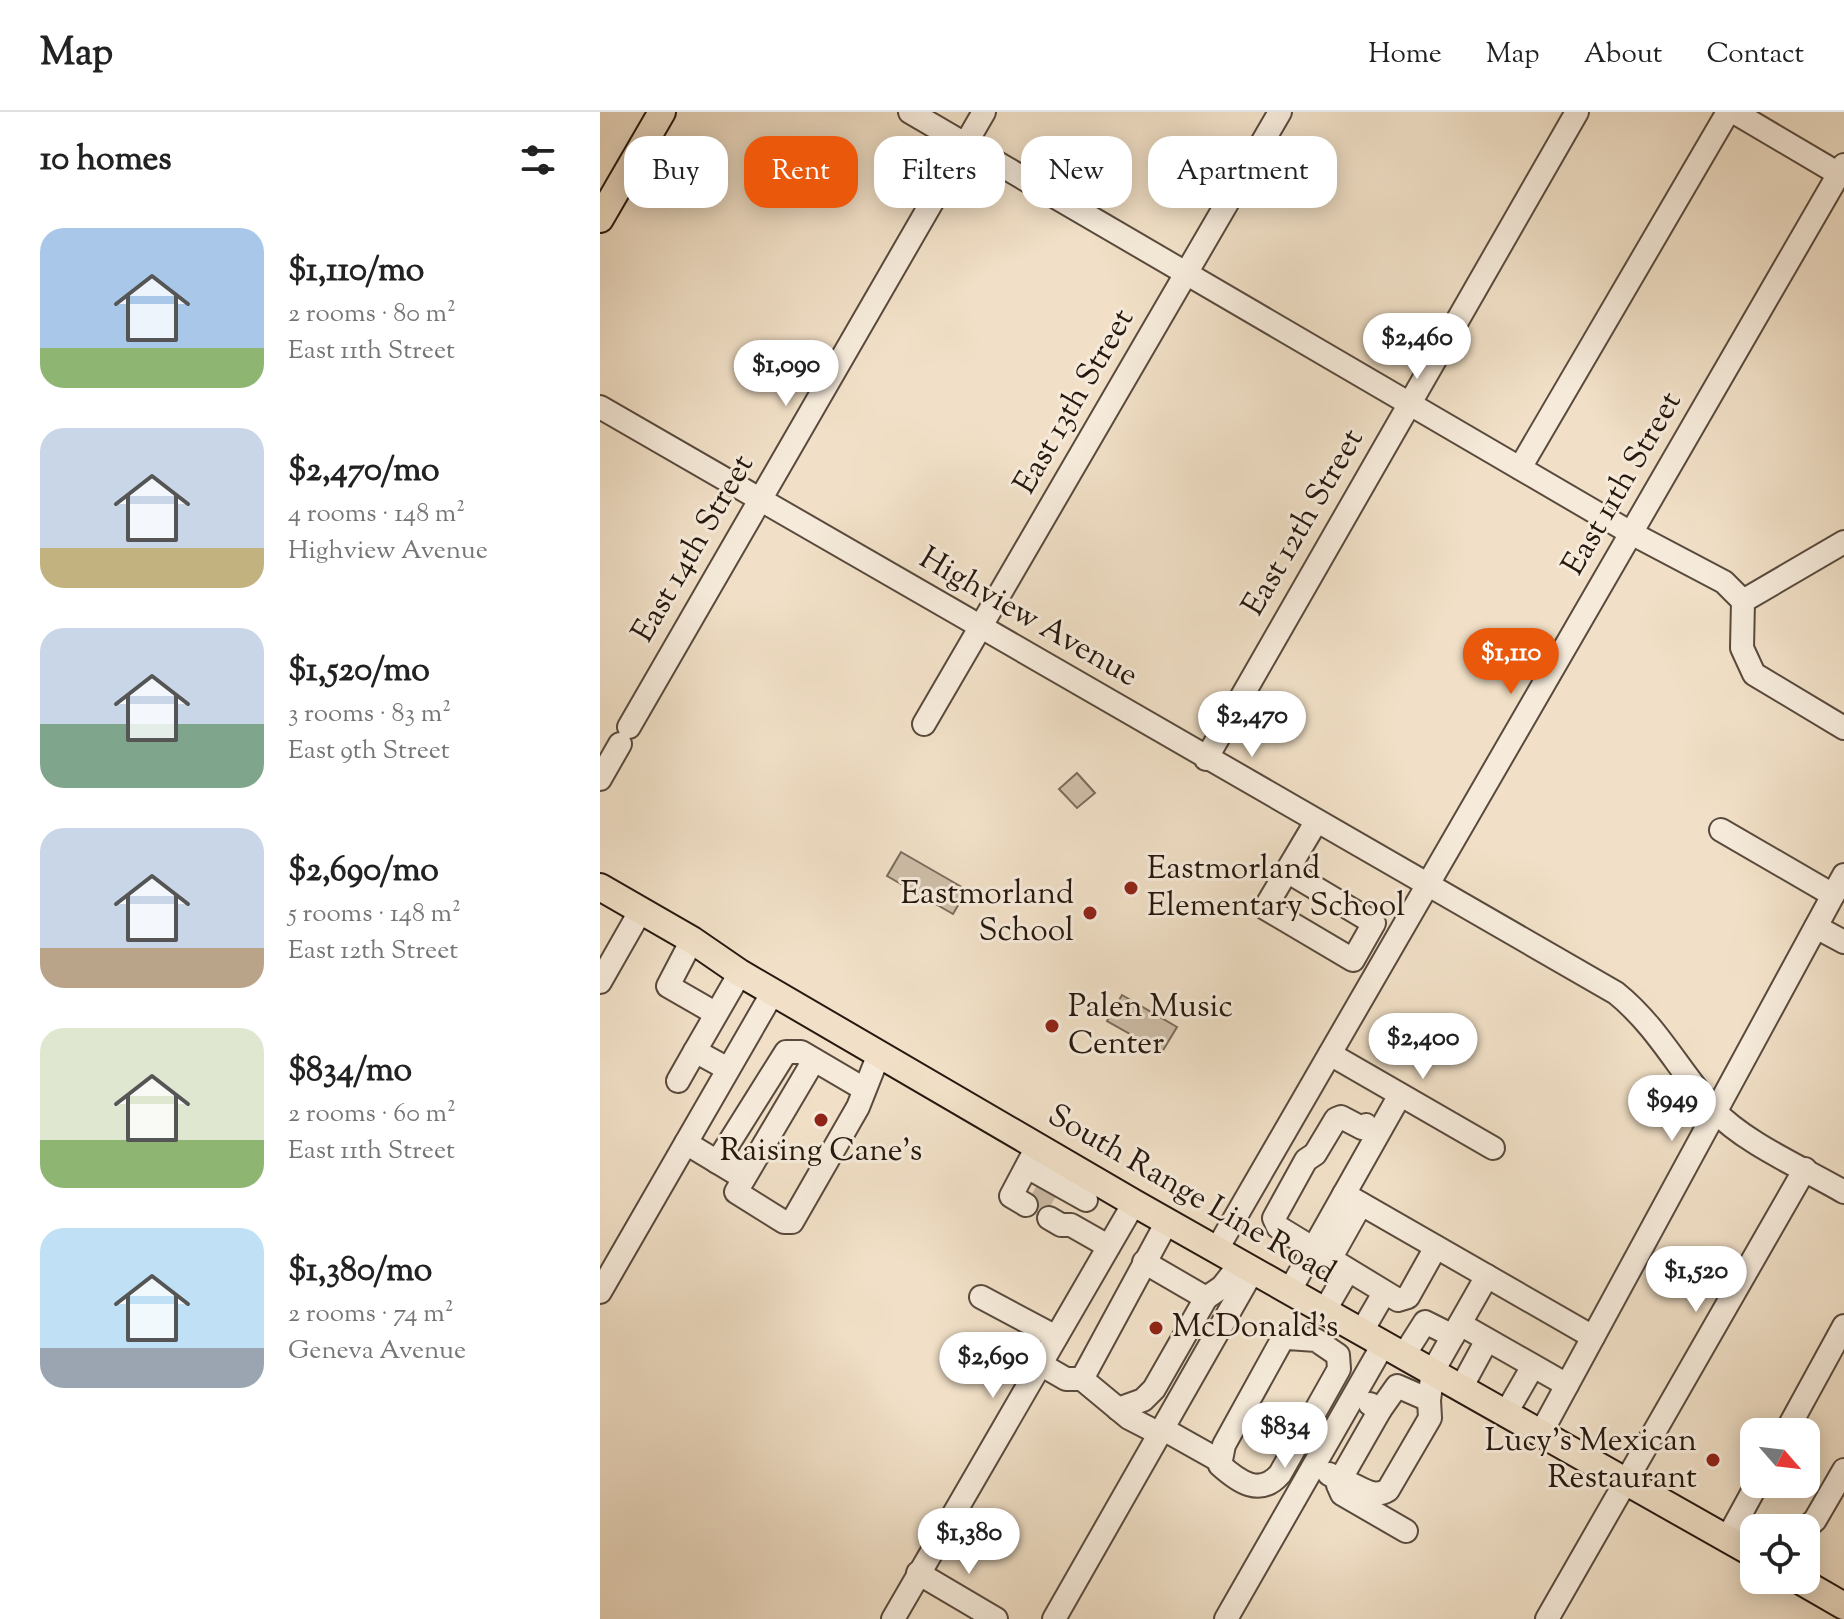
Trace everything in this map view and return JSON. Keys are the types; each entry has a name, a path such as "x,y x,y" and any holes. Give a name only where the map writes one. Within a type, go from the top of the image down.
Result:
{"main road":[{"path":"600,219 662,112"},
{"name":"South Range Line Road","path":"600,887 879,1054 1028,1179 1083,1206 1134,1203 1740,1546"},
{"path":"1820,1590 1842,1600"}],"street":[{"path":"910,112 951,136"},
{"name":"East 14th Street","path":"970,136 984,112"},
{"name":"East 13th Street","path":"924,724 1280,112"},
{"name":"East 12th Street","path":"1206,759 1577,112"},
{"path":"1520,468 1731,112 1842,170"},
{"path":"1005,167 1631,533 1724,582 1743,601 1742,648 1754,674 1844,728"},
{"name":"East 11th Street","path":"1217,1249 1842,170"},
{"name":"East 14th Street","path":"600,779 616,739 760,499 928,208"},
{"name":"Highview Avenue","path":"600,407 1616,993 1644,1016 1716,1111 1844,1192"},
{"path":"1743,601 1844,542"},
{"path":"1287,871 1374,923 1353,960 1265,908 1316,822"},
{"path":"1541,1433 1835,892 1720,835"},
{"path":"600,982 641,910"},
{"path":"1816,927 1844,942"},
{"path":"692,940 668,986 715,1013"},
{"path":"678,1081 740,973"},
{"path":"600,1292 773,992"},
{"path":"717,1162 767,1078 789,1051 797,1050 864,1089"},
{"path":"695,1051 767,1078"},
{"path":"814,1060 736,1192 784,1222 792,1222 858,1107 879,1054"},
{"path":"1330,1054 1493,1148"},
{"path":"1316,1340 1328,1312 1330,1260 1373,1129 1400,1095"},
{"path":"1373,1129 1362,1128 1341,1117 1336,1119 1315,1154 1306,1160 1274,1218 1278,1227 1398,1300 1408,1297 1436,1247"},
{"path":"686,1143 744,1178"},
{"path":"1547,1619 1805,1169"},
{"path":"1352,1199 1593,1337"},
{"path":"893,1619 1134,1203"},
{"path":"1053,1212 1083,1206 1108,1246"},
{"path":"1082,1379 1167,1222"},
{"path":"1290,1290 1330,1260"},
{"path":"1144,1262 1206,1298"},
{"path":"1118,1409 1143,1400 1154,1389 1206,1298 1247,1266"},
{"path":"1054,1619 1162,1432 1247,1266"},
{"path":"1314,1465 1370,1494 1381,1495 1388,1490 1430,1418 1433,1371 1487,1276"},
{"path":"1226,1619 1383,1343 1384,1293"},
{"path":"981,1297 1056,1337"},
{"path":"1383,1343 1425,1322 1487,1340 1567,1385"},
{"path":"1794,1418 1844,1326"},
{"path":"1282,1340 1316,1340 1338,1355 1340,1362 1332,1386 1318,1410 1280,1474 1268,1485 1255,1487 1232,1476 1220,1465 1224,1445 1282,1340"},
{"path":"1461,1388 1487,1340"},
{"path":"1040,1364 1066,1379 1082,1379 1118,1409 1220,1461"},
{"path":"1506,1413 1533,1366"},
{"path":"1406,1531 1338,1491 1340,1480 1397,1386 1429,1400"},
{"path":"1355,1395 1380,1410"},
{"path":"1318,1410 1339,1421"},
{"path":"1818,1514 1844,1470"},
{"path":"1268,1485 1292,1503"},
{"path":"1727,1539 1749,1498"},
{"path":"918,1573 996,1619"}],"shaded area":[{"path":"1077,773 1095,793 1077,808 1059,789"},
{"path":"901,852 967,890 953,914 887,876"},
{"path":"1122,995 1177,1027 1162,1052 1107,1021"}],"tunnel":[{"path":"1033,1192 1056,1206"}],"place":[{"name":"Eastmorland Elementary School","path":"1131,888"},
{"name":"Eastmorland School","path":"1090,913"},
{"name":"Palen Music Center","path":"1052,1026"},
{"name":"Raising Cane's","path":"821,1120"},
{"name":"McDonald's","path":"1156,1328"},
{"name":"Lucy's Mexican Restaurant","path":"1713,1460"}]}
